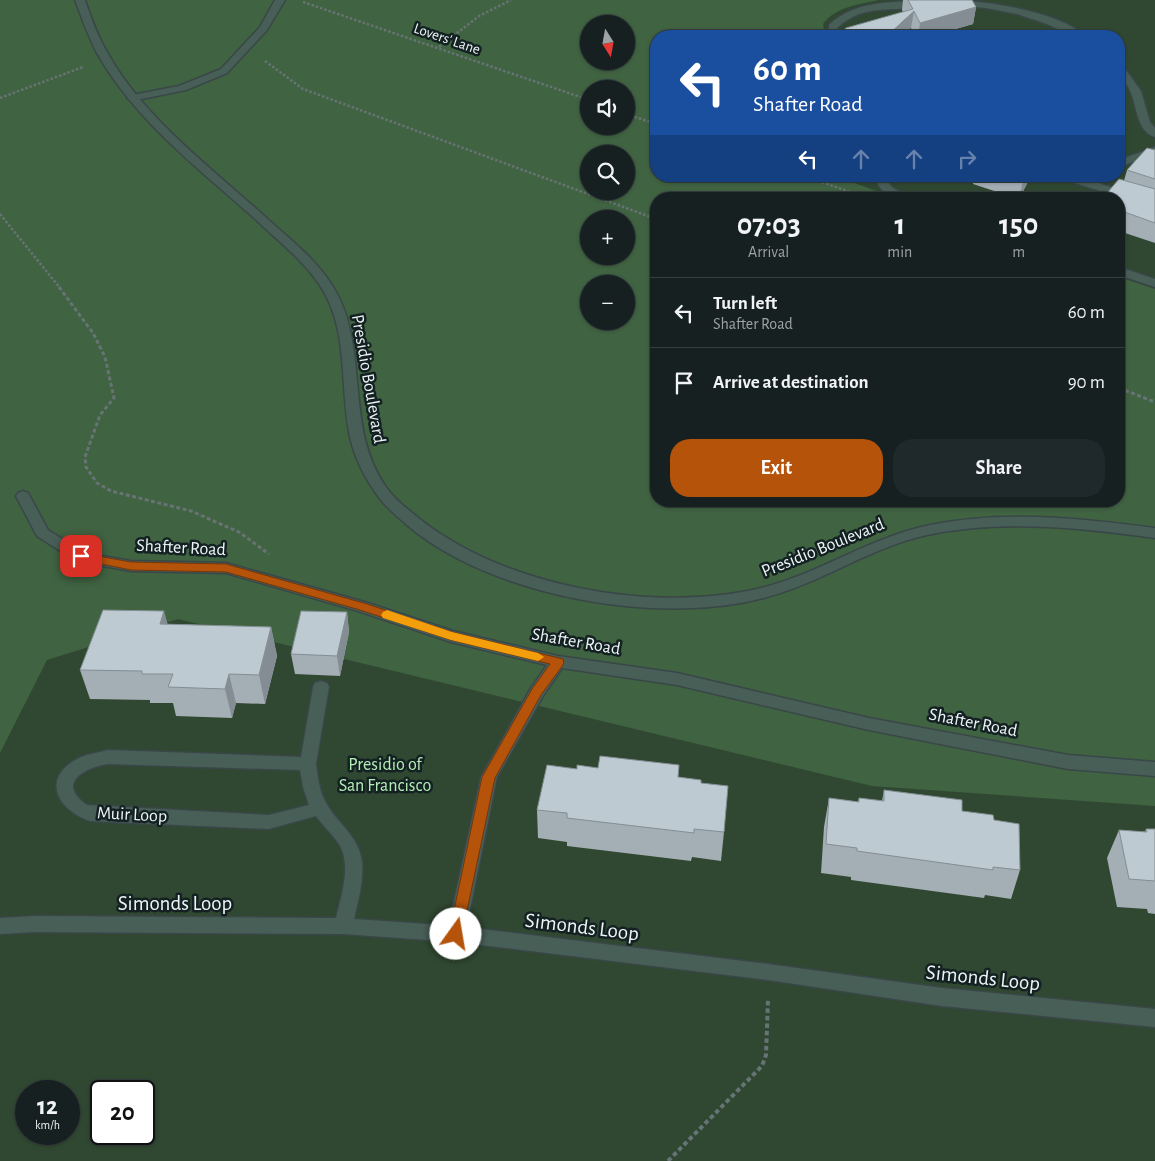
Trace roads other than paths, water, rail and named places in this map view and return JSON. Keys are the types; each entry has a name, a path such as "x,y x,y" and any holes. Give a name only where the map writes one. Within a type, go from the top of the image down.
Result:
{"street":[{"name":"Presidio Boulevard","path":"80,0 98,46 132,98 164,131 300,254 318,273 331,292 345,332 356,435 364,460 376,483 392,504 414,524 444,545 476,562 515,578 559,589 605,597 691,602 727,600 763,593 800,581 873,548 929,530 1003,524 1085,525 1155,533"},
{"path":"132,98 182,88 224,70 264,28 280,0"},
{"path":"833,30 832,27 840,18 857,11 940,3 962,3 1014,10 1057,24 1068,30"},
{"path":"1125,75 1136,91 1145,123 1155,134"},
{"path":"1125,162 1155,150"},
{"path":"882,182 883,186 891,192"},
{"path":"1083,182 1116,192"},
{"path":"1093,185 1096,182"},
{"path":"1125,195 1155,204"},
{"path":"1125,273 1155,284"},
{"name":"Shafter Road","path":"23,496 42,533 81,556 131,566 226,568 363,607 451,636 558,662 677,679 870,724 1068,762 1155,769"},
{"path":"456,934 489,777 537,692 558,662"},
{"path":"321,687 308,764 312,786 320,808 349,846 353,862 352,879 343,926"},
{"name":"Muir Loop","path":"308,764 108,757 78,766 68,774 64,789 68,799 74,806 90,814 269,822 320,808"},
{"name":"Simonds Loop","path":"0,926 45,924 343,926 456,934 768,972 942,998 1155,1018"}],"park label":[{"name":"Presidio of San Francisco","path":"385,775"}]}
